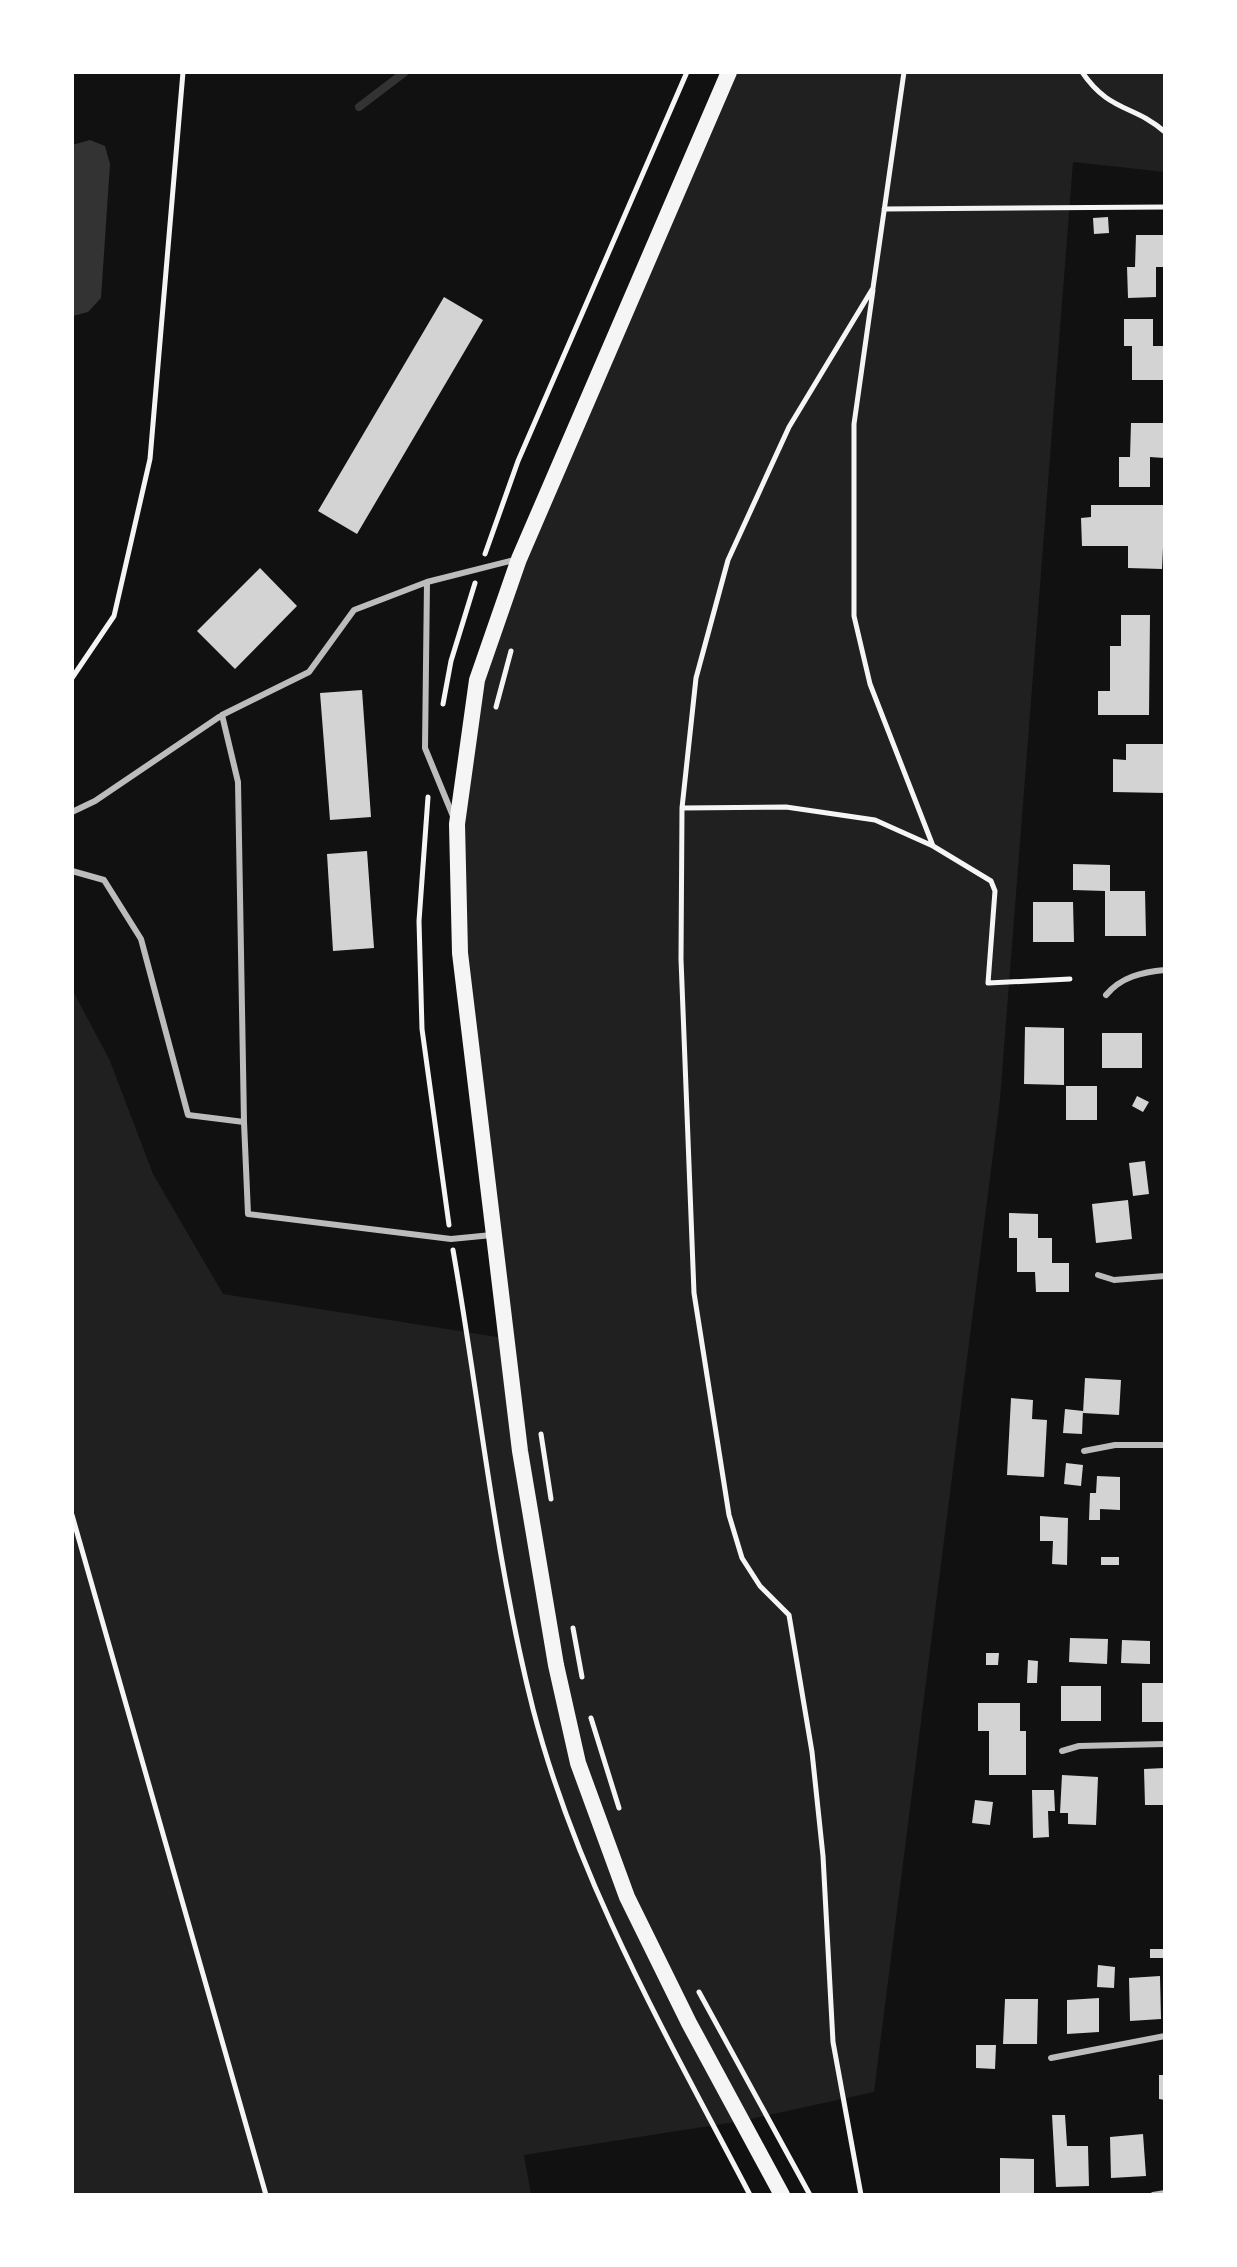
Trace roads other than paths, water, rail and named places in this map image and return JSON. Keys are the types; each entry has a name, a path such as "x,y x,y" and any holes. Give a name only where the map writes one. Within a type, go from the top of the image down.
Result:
{"main road":[{"path":"729,72 519,559 477,680 457,824 460,953 520,1451 556,1665 578,1763 627,1897 689,2023 782,2195"}],"lane":[{"path":"72,812 95,801 222,715 309,672 354,610 427,582 481,566 519,559"},
{"path":"427,582 425,748 457,824"},
{"path":"222,715 238,782 248,1214 451,1239 492,1235"},
{"path":"72,871 104,880 141,939 188,1115 244,1122"},
{"path":"1106,995 1115,984 1142,972 1165,970"},
{"path":"1098,1275 1114,1280 1165,1276"},
{"path":"1084,1451 1115,1445 1165,1445"},
{"path":"1062,1751 1079,1746 1165,1744"},
{"path":"1051,2058 1165,2036"},
{"path":"1153,2195 1165,2193"}],"waterway":[{"path":"359,107 405,72"}]}
